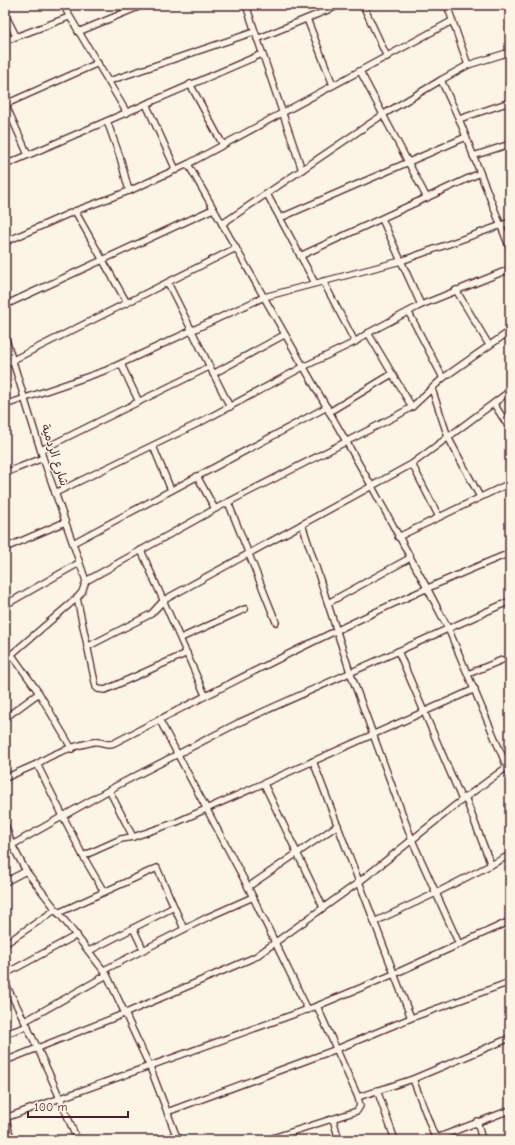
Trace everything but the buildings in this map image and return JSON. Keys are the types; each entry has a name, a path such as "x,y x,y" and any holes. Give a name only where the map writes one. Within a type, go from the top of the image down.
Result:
{"street":[{"path":"63,5 127,113"},
{"path":"78,32 143,5"},
{"path":"246,5 256,39 302,170"},
{"path":"256,39 340,5"},
{"path":"363,5 387,57"},
{"path":"447,5 468,65"},
{"path":"5,14 16,36"},
{"path":"5,41 69,17"},
{"path":"307,19 333,85"},
{"path":"5,242 75,211 129,191 176,170 452,21"},
{"path":"109,81 254,32"},
{"path":"222,224 384,114 468,65 510,52"},
{"path":"5,165 262,54"},
{"path":"28,155 5,104 98,63"},
{"path":"360,71 427,198"},
{"path":"441,80 459,119 510,250"},
{"path":"190,84 223,145"},
{"path":"459,119 510,102"},
{"path":"146,104 176,170"},
{"path":"106,121 120,157 129,191"},
{"path":"280,218 466,137"},
{"path":"473,156 510,144"},
{"path":"188,164 284,335 371,485 427,588 448,628 510,774"},
{"path":"300,256 480,173"},
{"path":"266,194 316,283"},
{"path":"5,305 213,209"},
{"path":"75,211 127,303"},
{"path":"382,219 421,305"},
{"path":"5,405 121,364 264,297 401,261 510,222"},
{"path":"5,364 236,248"},
{"path":"55,493 230,407 303,367 356,342 368,333 421,305 510,269"},
{"path":"323,281 356,342"},
{"path":"168,283 230,407"},
{"path":"456,290 489,345"},
{"path":"408,313 443,378"},
{"path":"5,660 77,598 82,592 86,581 228,502 412,407 443,378 510,331"},
{"path":"368,333 412,407"},
{"path":"213,374 284,335"},
{"name":"شارع الردمية","path":"5,336 43,458 86,581"},
{"path":"121,364 139,402"},
{"path":"41,450 209,367"},
{"path":"73,544 197,476 328,410 392,374"},
{"path":"432,389 448,437 480,498"},
{"path":"88,647 152,614 164,600 371,485 412,464 510,391"},
{"path":"494,404 510,430"},
{"path":"153,446 171,490"},
{"path":"5,473 43,458"},
{"path":"412,464 439,517"},
{"path":"197,476 215,509"},
{"path":"398,537 510,483"},
{"path":"228,502 276,622"},
{"path":"5,548 65,522"},
{"path":"302,524 350,672 412,840 459,944"},
{"path":"141,550 205,695"},
{"path":"5,778 72,748 94,742 112,744 205,695 336,631 427,588 510,553"},
{"path":"328,603 410,558"},
{"path":"5,605 79,563"},
{"path":"77,598 96,687 101,690 187,654"},
{"path":"5,848 109,790 238,723 510,601"},
{"path":"181,638 245,609"},
{"path":"398,651 423,714 464,799 491,865"},
{"path":"12,655 39,693 72,748"},
{"path":"468,674 502,660"},
{"path":"83,856 117,840 133,837 177,822 423,714 475,689"},
{"path":"5,718 39,693"},
{"path":"159,719 248,887 308,1010"},
{"path":"504,759 510,756"},
{"path":"313,761 411,1018"},
{"path":"37,764 62,816 104,892"},
{"path":"5,1062 37,1048 126,1014 255,957 359,882 507,767"},
{"path":"264,784 296,854 323,907"},
{"path":"109,790 133,837"},
{"path":"5,824 12,845 26,871 105,972 150,1067 176,1134 180,1140"},
{"path":"248,887 338,825"},
{"path":"374,922 436,893 510,855"},
{"path":"5,944 56,911 104,892 157,868 184,929"},
{"path":"5,882 26,871"},
{"path":"5,1034 26,1024 143,949 253,897"},
{"path":"89,951 174,907"},
{"path":"11,1140 6,1118 60,1097 150,1067 308,1010 394,974 510,921"},
{"path":"133,928 143,949"},
{"path":"5,974 76,935"},
{"path":"168,1112 337,1049 411,1018 510,982"},
{"path":"5,983 60,1097 77,1140"},
{"path":"266,1140 357,1111 360,1106 358,1097 317,1006"},
{"path":"358,1097 413,1078 510,1038"},
{"path":"413,1078 434,1135 439,1137 477,1121 510,1110"},
{"path":"377,1090 395,1140"},
{"path":"333,1119 339,1140"},
{"path":"477,1121 482,1140"},
{"path":"161,1140 176,1134"}]}
